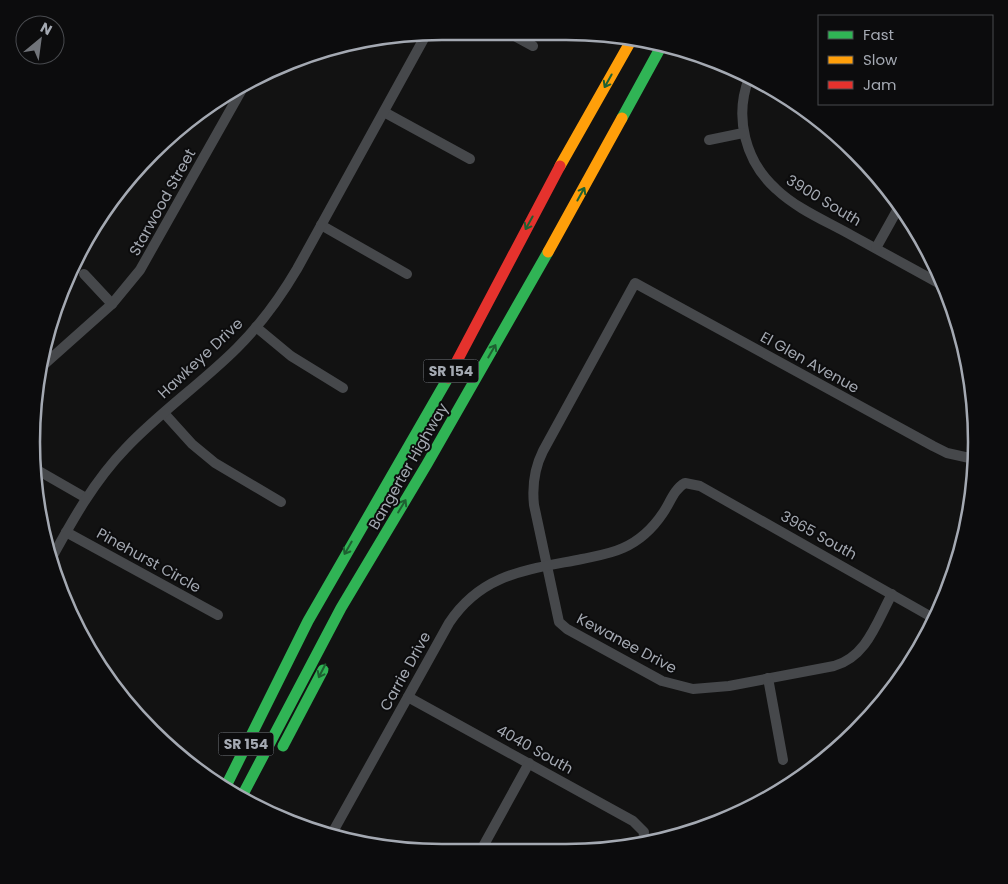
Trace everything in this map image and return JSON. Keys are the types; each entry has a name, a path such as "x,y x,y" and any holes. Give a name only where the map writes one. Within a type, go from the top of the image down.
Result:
{"highway":[{"name":"Bangerter Highway","path":"228,782 296,644 347,550 444,383 522,235 628,45"},
{"name":"Bangerter Highway","path":"244,792 341,608 428,464 543,262 659,51"},
{"path":"278,754 329,657 337,634 342,591 346,578 443,406 444,383"}],"street":[{"path":"522,40 533,46"},
{"name":"Hawkeye Drive","path":"55,551 86,498 117,457 230,355 256,327 290,281 423,41"},
{"name":"3900 South","path":"748,83 742,106 744,133 755,163 776,190 796,204 934,280"},
{"name":"Starwood Street","path":"49,360 112,304 148,258 239,96"},
{"path":"384,112 470,160"},
{"path":"709,140 744,133"},
{"path":"876,248 896,213"},
{"path":"321,225 407,274"},
{"path":"84,274 112,304"},
{"name":"El Glen Avenue","path":"635,283 933,446 948,453 967,457"},
{"name":"Kewanee Drive","path":"635,283 543,451 536,468 533,496 556,617 561,625 654,677 676,686 701,689 834,666 854,657 868,640 892,594"},
{"path":"256,327 291,356 343,388"},
{"path":"164,413 192,444 215,463 281,502"},
{"path":"41,473 86,498"},
{"name":"Carrie Drive","path":"334,829 448,623 466,601 482,588 503,577 605,554 631,544 652,527 677,489 685,483"},
{"name":"3965 South","path":"685,483 700,486 929,615"},
{"name":"Pinehurst Circle","path":"66,532 218,615"},
{"path":"768,678 783,760"},
{"name":"4040 South","path":"408,696 633,821 644,832 643,836"},
{"path":"484,844 529,763"}],"traffic: fast":[{"path":"622,118 659,51"},
{"path":"244,792 341,608 427,464 548,252"},
{"path":"228,782 308,621 448,378"},
{"path":"283,746 323,670"}],"traffic: slow":[{"path":"560,166 629,45"},
{"path":"548,252 622,118"}],"traffic: jam":[{"path":"448,378 560,166"}]}
